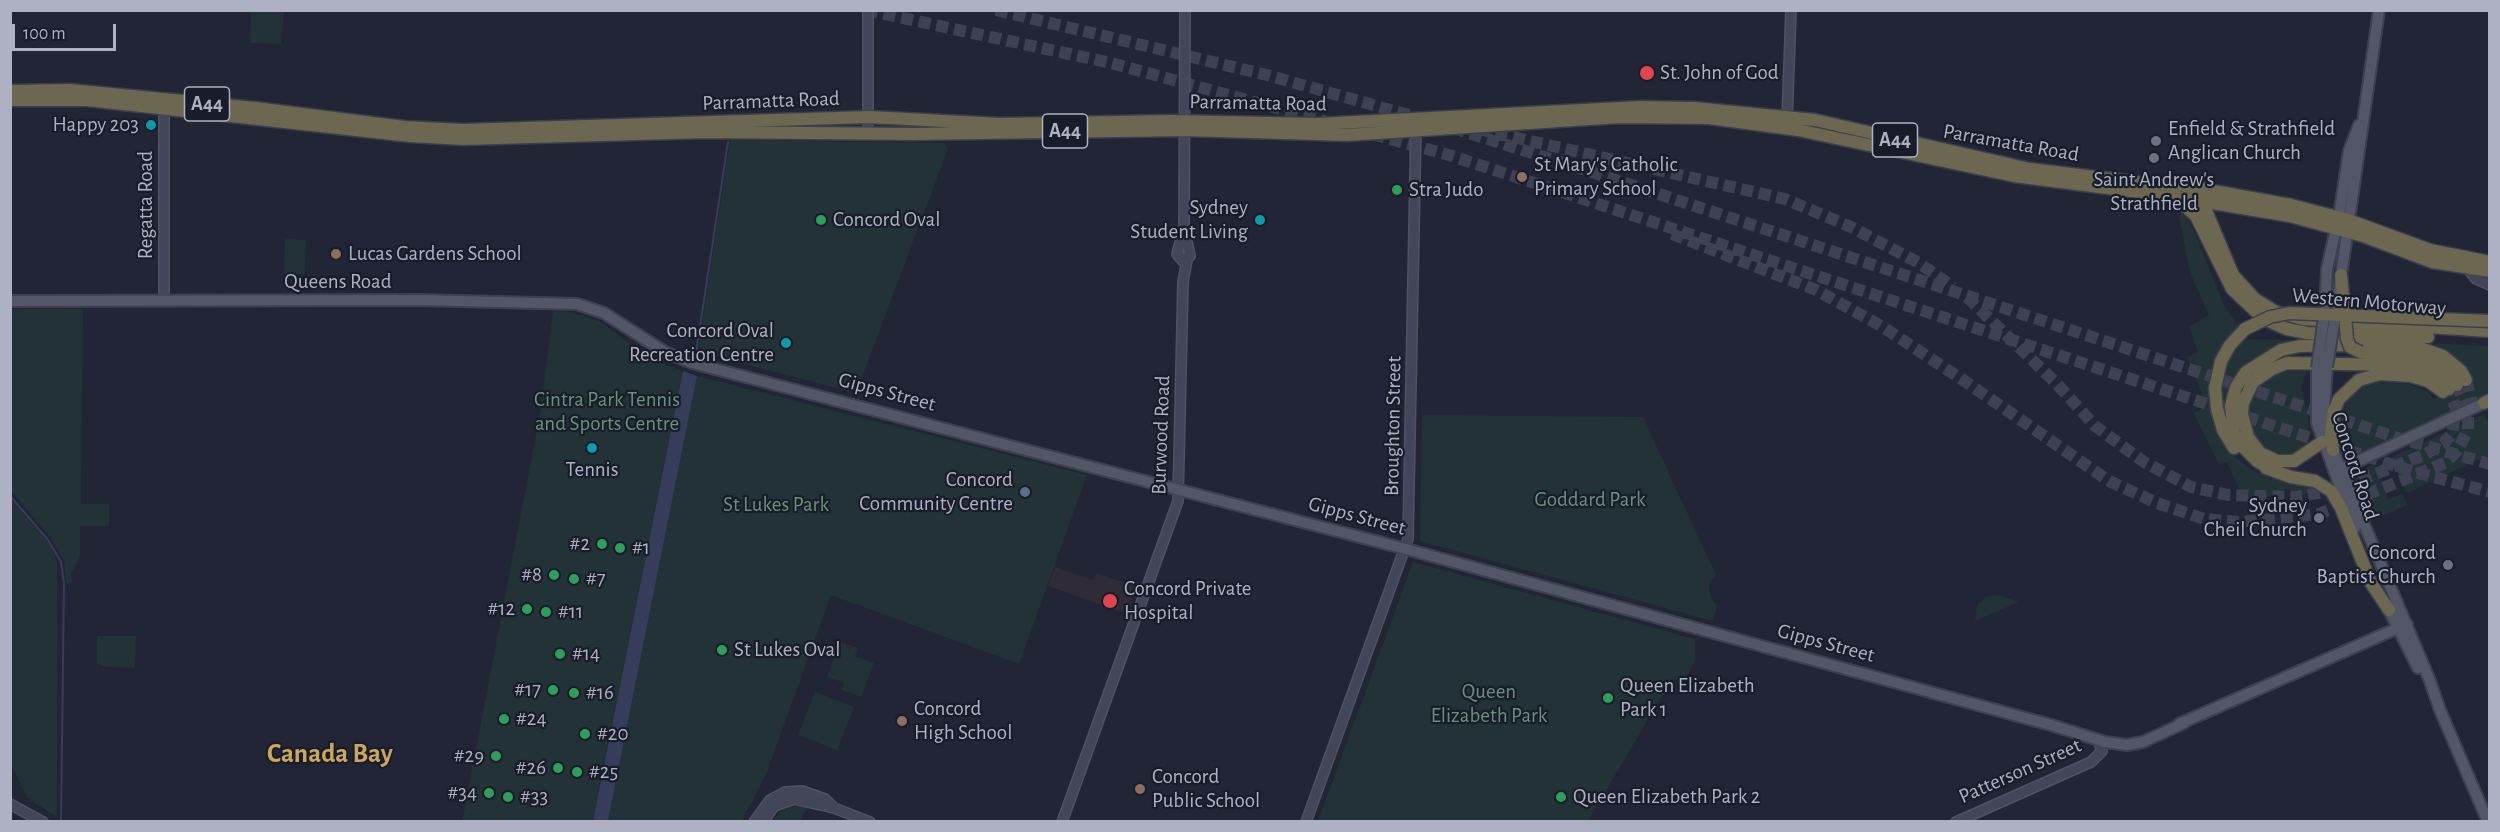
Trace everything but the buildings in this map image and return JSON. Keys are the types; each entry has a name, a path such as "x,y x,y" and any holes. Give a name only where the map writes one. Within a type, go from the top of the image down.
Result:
{"highway":[{"name":"Parramatta Road","path":"10,92 70,90 255,108 404,127 456,130 777,126 913,134 1185,125"},
{"name":"Parramatta Road","path":"10,100 63,99 454,139 777,126 868,117 1000,124 1185,125 1347,135 1416,126 1659,116 1838,124 1903,142 2030,169 2169,191 2213,190 2291,205 2342,224 2419,258 2490,271"},
{"path":"2169,191 2188,192 2200,201"},
{"name":"Western Motorway","path":"2169,191 2196,216 2226,281 2242,302 2275,324 2307,333 2490,338"},
{"name":"Parramatta Road","path":"2200,201 2342,224 2430,250 2490,262"},
{"name":"Western Motorway","path":"2200,201 2233,275 2255,299 2276,312 2303,319 2490,331"},
{"path":"2341,275 2335,309 2350,347 2360,352 2413,356 2436,363 2445,369 2454,387"},
{"path":"2389,610 2371,583 2341,508 2331,490 2315,481 2291,477 2243,457 2223,430 2217,409 2215,388 2221,361 2230,345 2245,329 2260,320 2282,314 2302,312 2490,321"},
{"path":"2274,470 2257,461 2239,443 2232,426 2231,406 2236,387 2246,372 2281,350 2300,346 2342,345 2420,348 2443,356 2461,371 2454,387"},
{"path":"2322,442 2294,461 2277,461 2260,453 2248,437 2242,414 2243,403 2253,382 2272,369 2287,363 2388,364 2432,372 2454,387"},
{"path":"2333,450 2331,434 2334,411 2339,399 2359,380 2380,374 2410,376 2454,387"}],"main road":[{"path":"2341,275 2342,224 2349,151 2362,120 2379,10"},
{"name":"Concord Road","path":"2342,224 2328,269 2335,309 2322,367 2315,414 2322,442 2341,469 2362,550 2389,610 2402,626"},
{"name":"Queens Road","path":"10,301 565,302 604,313 653,345"},
{"name":"Gipps Street","path":"653,345 692,363 1179,488 2102,738"},
{"name":"Concord Road","path":"2322,367 2324,409 2333,450 2402,626 2488,822"},
{"path":"2341,469 2487,401"},
{"name":"Patterson Street","path":"2102,738 2121,740 2139,738 2184,723 2402,626"}],"street":[{"path":"868,10 868,133"},
{"name":"Burwood Road","path":"1062,822 1174,513 1179,488 1185,10"},
{"path":"1787,123 1791,10"},
{"name":"Regatta Road","path":"164,108 164,301"},
{"name":"Broughton Street","path":"1306,822 1406,549 1410,526 1416,126"},
{"path":"2467,268 2476,279 2490,285"},
{"name":"Patterson Street","path":"1956,822 2091,762 2102,752 2102,738"},
{"path":"754,822 770,800 785,792 802,791 825,799 834,808"},
{"path":"763,822 774,806 786,800 802,800 822,807 834,808 870,822"},
{"path":"10,804 43,822"}],"shaded area":[{"name":"Concord Private Hospital","path":"1055,567 1093,580 1096,573 1136,587 1127,614 1048,586"}],"green space":[{"path":"251,11 284,12 281,44 250,43"},
{"name":"Concord Oval","path":"730,140 944,143 948,149 856,393 698,352"},
{"path":"2178,211 2186,217 2192,227 2225,307 2241,330 2210,389 2214,422 2222,441 2236,458 2254,471 2274,479 2305,486 2327,501 2306,494 2297,498 2291,491 2285,489 2247,505 2227,462 2219,465 2194,413 2207,406 2187,357 2198,352 2189,327 2209,315 2190,273"},
{"path":"285,239 306,240 305,274 284,274"},
{"path":"10,309 83,309 81,504 109,504 109,526 80,526 80,556 71,574 72,583 66,583 64,560 51,538 11,491"},
{"name":"Cintra Park Tennis and Sports Centre","path":"553,311 570,312 599,321 653,360 683,371 593,821 462,822 540,414"},
{"path":"2251,339 2297,340 2258,357 2246,367 2224,420 2220,389 2224,369 2241,341"},
{"path":"2424,343 2489,346 2489,397 2350,457 2342,454 2338,441 2338,414 2343,403 2356,389 2377,381 2409,384 2428,392 2434,399 2471,378 2452,355"},
{"path":"2307,370 2301,387 2309,423 2308,449 2288,458 2267,453 2249,429 2247,402 2260,382 2285,371"},
{"name":"St Lukes Park","path":"697,376 1087,475 1019,664 831,595 767,772 742,821 608,822"},
{"path":"2484,414 2489,426 2489,455 2407,493 2391,458"},
{"name":"Goddard Park","path":"1422,415 1643,417 1716,575 1710,582 1709,590 1711,598 1717,605 1713,621 1420,541"},
{"path":"2373,465 2388,499 2402,494 2407,505 2370,522 2353,480 2359,471"},
{"path":"10,499 50,545 57,561 57,817 27,798 11,765"},
{"name":"Queen Elizabeth Park","path":"1413,562 1695,639 1695,661 1684,681 1672,679 1588,821 1318,821"},
{"path":"1997,595 2017,601 2017,603 1975,621 1977,605 1986,597"},
{"path":"97,636 136,636 135,668 106,667 97,663"},
{"path":"840,642 858,648 855,656 874,663 861,697 842,690 844,683 827,676"},
{"path":"815,692 854,707 837,750 798,735"},
{"path":"800,805 809,808 800,821 773,821 782,809"}],"water":[{"path":"683,371 697,376 608,821 593,821"}],"waterway":[{"path":"696,353 728,142"},
{"path":"10,496 48,540 61,562 64,583 61,822"}],"tunnel":[{"path":"866,10 1111,63 1449,155 2411,471 2490,492"},
{"path":"996,10 1267,75 1419,118"},
{"path":"1453,128 2395,437 2490,464"},
{"path":"1478,129 1785,199 1851,227 1919,263 1953,287"},
{"path":"1672,234 1816,290 1883,327 2109,481 2157,503 2204,519 2239,522 2319,514 2445,463 2457,451 2468,430 2468,413 2457,385"},
{"path":"1967,297 2057,384 2095,426 2144,462 2191,487 2228,495 2296,497 2334,490 2424,455 2444,443 2452,434 2456,409 2449,389"},
{"path":"2466,380 2474,411"}],"place":[{"name":"St. John of God","path":"1647,73"},
{"name":"Happy 203","path":"151,125"},
{"name":"Enfield & Strathfield Anglican Church","path":"2156,141"},
{"name":"Saint Andrew's Strathfield","path":"2154,158"},
{"name":"St Mary's Catholic Primary School","path":"1522,177"},
{"name":"Stra Judo","path":"1397,190"},
{"name":"Concord Oval","path":"821,220"},
{"name":"Sydney Student Living","path":"1260,220"},
{"name":"Lucas Gardens School","path":"336,254"},
{"name":"Concord Oval Recreation Centre","path":"786,343"},
{"name":"Tennis","path":"592,448"},
{"name":"Concord Community Centre","path":"1025,492"},
{"name":"Sydney Cheil Church","path":"2319,518"},
{"name":"#2","path":"602,544"},
{"name":"#1","path":"620,548"},
{"name":"Concord Baptist Church","path":"2448,565"},
{"name":"#8","path":"554,575"},
{"name":"#7","path":"574,579"},
{"name":"Concord Private Hospital","path":"1110,601"},
{"name":"#12","path":"527,609"},
{"name":"#11","path":"546,612"},
{"name":"St Lukes Oval","path":"722,650"},
{"name":"#14","path":"560,654"},
{"name":"#17","path":"553,690"},
{"name":"#16","path":"574,693"},
{"name":"Queen Elizabeth Park 1","path":"1608,698"},
{"name":"#24","path":"504,719"},
{"name":"Concord High School","path":"902,721"},
{"name":"#20","path":"585,734"},
{"name":"#29","path":"496,756"},
{"name":"#26","path":"558,768"},
{"name":"#25","path":"577,772"},
{"name":"Concord Public School","path":"1140,789"},
{"name":"#34","path":"489,793"},
{"name":"#33","path":"508,797"},
{"name":"Queen Elizabeth Park 2","path":"1561,797"}],"district":[{"name":"Canada Bay","path":"330,754"}]}
